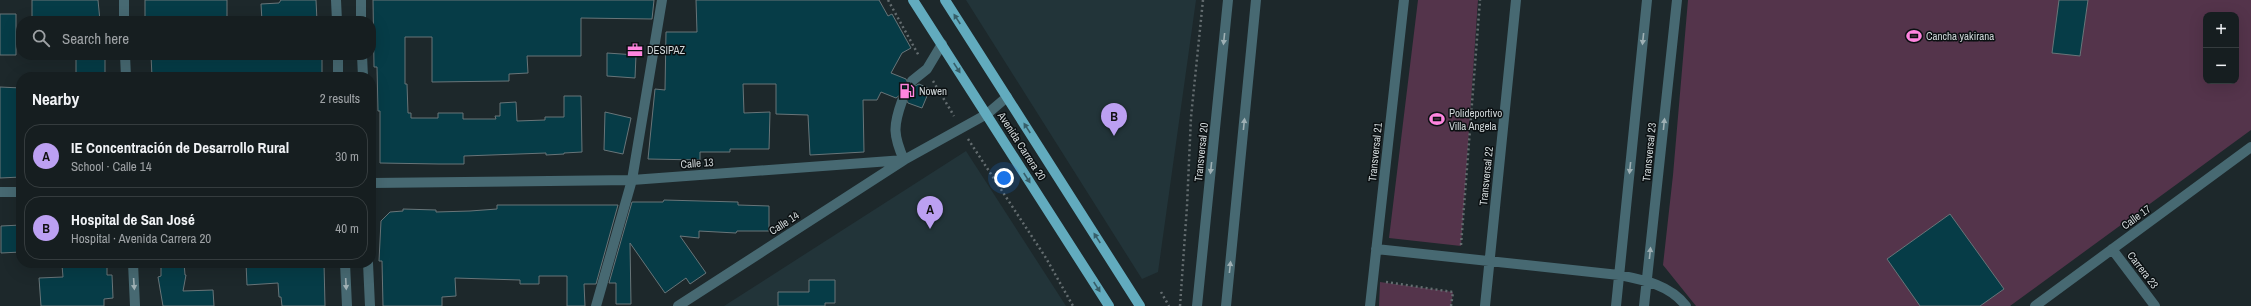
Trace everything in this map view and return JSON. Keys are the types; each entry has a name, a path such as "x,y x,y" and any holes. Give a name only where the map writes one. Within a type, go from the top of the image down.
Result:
{"main road":[{"name":"Avenida Carrera 20","path":"913,0 1110,306"},
{"name":"Avenida Carrera 20","path":"945,0 1140,306"}],"street":[{"path":"124,0 124,16"},
{"path":"336,0 337,16"},
{"path":"361,0 361,16"},
{"path":"596,306 632,180 662,0"},
{"name":"Transversal 20","path":"1197,306 1228,0"},
{"path":"1226,306 1256,0"},
{"name":"Transversal 21","path":"1370,306 1404,0"},
{"name":"Transversal 22","path":"1485,306 1516,0"},
{"name":"Transversal 23","path":"1616,306 1647,0"},
{"name":"Transversal 23","path":"1644,306 1677,0"},
{"path":"912,82 927,69 942,44"},
{"path":"125,60 126,72"},
{"path":"338,60 338,72"},
{"path":"362,60 363,72"},
{"name":"Calle 13","path":"376,183 632,180 904,160 987,114 1007,97"},
{"path":"902,100 895,120 895,140 904,160"},
{"name":"Calle 17","path":"2035,306 2251,147"},
{"name":"Calle 14","path":"678,306 904,160"},
{"path":"0,192 16,192"},
{"path":"1376,249 1619,275 1647,280 1678,295 1686,306"},
{"name":"Carrera 23","path":"2112,249 2155,306"},
{"path":"132,268 135,306"},
{"path":"345,268 347,306"},
{"path":"368,268 370,306"}],"path":[{"path":"888,0 961,129 1046,258 1074,306"},
{"path":"1180,306 1188,206 1191,117 1203,0"},
{"path":"1453,245 1461,246 1480,0"},
{"path":"1380,282 1453,292 1451,306"},
{"path":"1161,292 1169,306"}],"shaded area":[{"path":"966,0 1196,0 1158,272 1142,279"},
{"name":"Polideportivo Villa Angela","path":"1418,0 1478,0 1461,246 1389,238"},
{"path":"1688,0 2251,0 2251,130 2010,306 1696,306 1663,265 1673,175"},
{"path":"966,151 1066,306 724,306"},
{"path":"1380,282 1453,292 1451,306 1379,306"}],"building":[{"path":"32,0 98,0 100,16 32,16"},
{"path":"145,0 227,0 227,16 145,16"},
{"path":"281,0 316,0 317,16 262,16 261,4 279,3"},
{"path":"373,0 654,0 652,19 581,18 581,56 527,56 528,73 509,74 509,81 432,82 432,37 405,37 405,84 407,84 408,113 411,113 411,118 438,118 438,113 463,113 463,119 496,119 495,116 500,116 500,103 516,102 517,121 545,120 545,117 564,117 564,96 581,96 582,152 546,155 546,153 464,156 464,164 380,163 380,111 378,111 377,67 374,67 374,60 376,60 376,16 373,16"},
{"path":"696,0 879,0 888,16 892,14 911,48 902,53 891,73 906,79 909,87 919,84 930,89 922,108 908,103 904,95 900,95 896,98 881,92 877,100 863,100 864,152 810,155 808,115 776,114 776,84 743,84 744,113 770,112 769,149 730,149 730,152 700,152 700,160 648,159 655,89 665,90 666,32 697,32"},
{"path":"2059,0 2088,0 2080,56 2052,53"},
{"path":"0,14 16,14 16,55 0,55"},
{"path":"607,53 636,55 635,78 607,76"},
{"path":"76,60 105,60 105,72 76,72"},
{"path":"151,60 322,60 322,72 152,72"},
{"path":"0,87 16,88 16,177 0,178"},
{"path":"605,112 631,118 623,154 604,150"},
{"path":"664,200 738,202 738,205 769,206 769,231 737,231 736,233 699,231 699,238 680,236 706,273 690,284 686,278 665,293 630,243 631,304 616,304 616,283 609,283 632,202 663,202"},
{"path":"497,205 618,205 596,284 584,284 585,306 567,306 567,276 539,276 539,284 520,284 520,280 455,278 456,296 442,297 442,306 383,306 382,261 379,261 381,221 390,212 403,211 403,209 436,210 436,212 470,211 497,209"},
{"path":"1950,214 2004,289 1980,306 1920,306 1887,259"},
{"path":"16,225 16,252 1,253 1,226"},
{"path":"62,268 107,268 107,275 112,275 113,298 104,299 104,306 41,306 39,278 63,277"},
{"path":"161,268 184,268 186,275 183,291 213,290 214,306 163,306 158,277 161,276"},
{"path":"246,268 324,268 325,306 282,306 281,297 279,297 278,283 247,285"},
{"path":"809,280 835,280 835,303 825,303 825,306 778,306 778,292 809,292"}],"tunnel":[{"path":"902,101 912,81"}],"place":[{"name":"Cancha yakirana","path":"1914,36"},
{"name":"DESIPAZ","path":"635,50"},
{"name":"Nowen","path":"907,91"},
{"name":"Polideportivo Villa Angela","path":"1437,119"},
{"name":"Hospital de San José","path":"1114,136"},
{"name":"IE Concentración de Desarrollo Rural","path":"930,229"}]}
